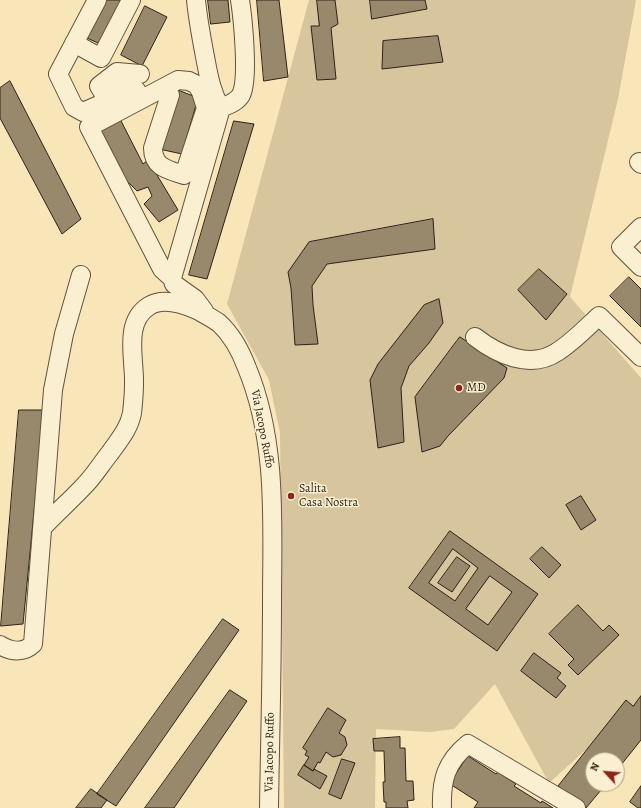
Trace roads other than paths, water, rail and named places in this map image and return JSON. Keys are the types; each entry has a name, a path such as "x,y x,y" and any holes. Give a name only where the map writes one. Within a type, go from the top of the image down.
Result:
{"street":[{"path":"96,0 58,74 74,107 83,112 99,105 125,87 136,90 142,99"},
{"path":"74,43 101,58 131,0"},
{"path":"196,0 198,25 212,89 221,108"},
{"path":"172,278 221,108 241,96 244,84 244,29 240,0"},
{"path":"107,100 99,86 117,72 140,74"},
{"path":"166,87 170,95 153,148 153,156 162,168 184,176 206,108 197,85 189,81 178,80 89,127 162,269 172,278 174,284 195,299 207,315"},
{"path":"641,227 621,247 641,267"},
{"path":"0,645 5,648 20,651 27,649 33,644 53,390 64,334 81,275"},
{"name":"Via Jacopo Ruffo","path":"43,527 86,484 121,438 130,422 134,384 132,339 135,324 148,306 158,302 175,303 207,315 218,323 236,343 253,383 260,408 270,460 273,514 269,808"},
{"path":"474,336 495,351 521,360 545,358 568,345 599,316 641,357"},
{"path":"442,808 441,795 447,769 456,753 468,744 576,808"}],"place":[{"name":"MD","path":"459,388"},
{"name":"Salita Casa Nostra","path":"291,496"}]}
